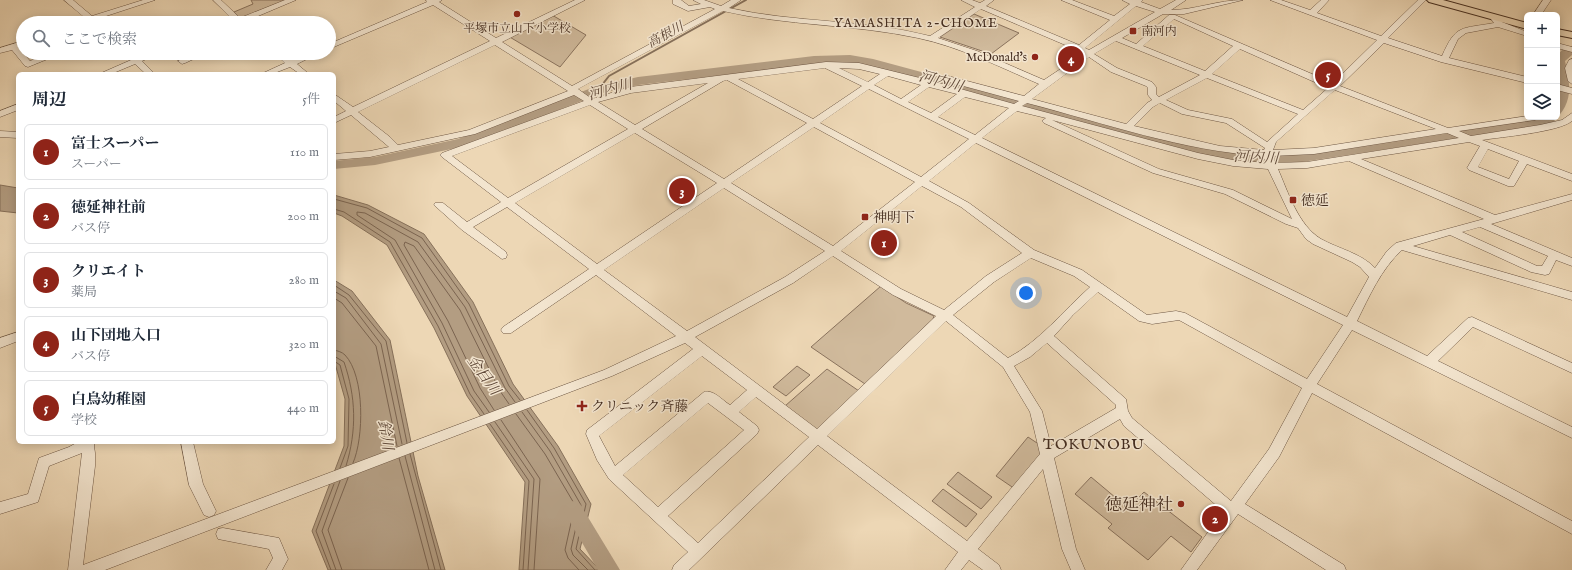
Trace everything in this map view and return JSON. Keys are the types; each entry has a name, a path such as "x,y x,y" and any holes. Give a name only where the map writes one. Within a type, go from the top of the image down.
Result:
{"main road":[{"path":"1432,0 1524,30"},
{"path":"1560,32 1572,34"}],"street":[{"path":"68,0 87,16"},
{"path":"107,16 151,0"},
{"path":"217,0 232,16"},
{"path":"252,16 292,0"},
{"path":"336,119 581,0"},
{"path":"677,0 676,2 688,9 709,5"},
{"path":"697,0 734,12 886,30 933,38 965,48 1045,84"},
{"path":"336,157 362,155 472,132 574,90 737,0"},
{"path":"965,0 1080,48 1114,70 1149,84 1152,87 1152,95 1158,100 1185,112 1229,121 1269,158 1301,225 1317,241 1363,263 1372,271 1374,277"},
{"path":"933,38 990,0"},
{"path":"1065,0 1115,19"},
{"path":"1126,0 1138,2 1161,12 1184,12 1239,0"},
{"path":"87,570 608,373 753,302 833,251 1045,84 1088,54 1182,0"},
{"path":"1274,0 1382,39 1397,46 1444,60 1524,79"},
{"path":"1311,14 1325,0"},
{"path":"1269,158 1272,141 1334,87 1422,0"},
{"path":"1539,12 1547,0"},
{"path":"336,44 434,1 634,129 897,292 945,315 1007,364 1036,411 1069,549 1078,570"},
{"path":"1080,48 1138,2"},
{"path":"1137,47 1172,17 1334,87 1572,178"},
{"path":"1444,60 1458,33 1497,21"},
{"path":"1115,38 1303,113"},
{"path":"0,51 16,45"},
{"path":"1128,127 1150,105 1206,75 1239,45"},
{"path":"13,46 16,50"},
{"path":"25,60 28,64 40,60"},
{"path":"287,60 302,72"},
{"path":"270,72 298,60"},
{"path":"108,72 137,61 149,72"},
{"path":"1572,62 1569,68 1572,81"},
{"path":"826,65 1572,433"},
{"path":"994,570 445,154 471,146 590,101 630,90 826,65 859,66 964,93 1021,103 1128,127 1219,150 1307,165 1471,140 1540,128 1570,121"},
{"path":"507,330 887,73"},
{"path":"725,77 965,205 1030,253 1078,273 1143,318 1150,321 1174,315 1181,316 1572,528"},
{"path":"466,227 725,77"},
{"path":"948,79 1021,103 1198,156 1233,163 1524,119"},
{"path":"902,102 929,84"},
{"path":"1560,88 1572,91"},
{"path":"932,117 964,93"},
{"path":"336,99 387,139 395,148"},
{"path":"1021,103 1156,171 1229,192 1290,222 1301,225"},
{"path":"0,114 16,108"},
{"path":"0,134 16,135"},
{"path":"1486,145 1472,168 1511,184 1525,160"},
{"path":"1349,158 1494,219"},
{"path":"1188,570 1274,453 1310,385 1350,324 1374,277 1391,254 1400,246 1572,197"},
{"path":"439,205 502,255"},
{"path":"1480,223 1572,262"},
{"path":"1450,231 1535,269 1545,271 1554,254"},
{"path":"1400,246 1572,296"},
{"path":"702,349 592,434 602,456 614,475 659,515 690,563 945,315 990,279 1030,253"},
{"path":"1007,364 1026,354 1047,336 1069,312 1098,286"},
{"path":"1429,362 1472,321 1572,368"},
{"path":"1047,336 1122,403 1122,412 1128,422 1235,508 1339,570"},
{"path":"0,343 16,337"},
{"path":"730,412 755,390"},
{"path":"614,475 708,396 752,430 659,515"},
{"path":"952,570 1047,455 1122,412"},
{"path":"0,508 33,498 44,462 88,444 88,466 75,570"},
{"path":"187,444 196,485 209,510"},
{"path":"223,534 274,543 281,559 273,570"}],"shaded area":[{"path":"251,0 289,0 249,16 238,16 234,12 253,4"},
{"path":"974,14 1019,33 991,54 940,37"},
{"path":"552,15 586,35 560,67 508,36"},
{"path":"881,286 906,303 934,316 933,319 865,384 811,347"},
{"path":"797,366 810,375 786,396 773,387"},
{"path":"827,369 859,391 817,430 785,406"},
{"path":"1028,437 1040,445 1043,456 1015,489 996,476"},
{"path":"958,472 992,497 981,509 947,484"},
{"path":"1091,477 1128,508 1144,492 1202,537 1191,552 1171,536 1148,560 1108,528 1112,524 1075,494"},
{"path":"943,489 977,514 966,527 932,501"}],"water":[{"path":"0,185 16,188 16,213 0,211"},
{"path":"336,196 368,205 424,234 473,302 513,384 558,446 591,504 580,549 600,570 519,570 525,482 467,396 434,328 387,245 342,216 336,214"},
{"name":"鈴川","path":"336,281 352,291 390,340 418,476 445,570 328,570 312,531 344,446 345,399 336,367"}],"waterway":[{"name":"高根川","path":"598,90 609,76 746,0"},
{"name":"河内川","path":"1560,110 1566,96 1566,89 1559,61 1566,53 1572,50"},
{"name":"河内川","path":"336,165 375,161 461,143 598,90 638,81 814,60 850,59 869,62 1192,149 1239,158 1302,158 1548,120"},
{"name":"金目川","path":"573,510 610,570"}],"place":[{"name":"平塚市立山下小学校","path":"517,14"},
{"name":"南河内","path":"1133,31"},
{"name":"McDonald's","path":"1035,57"},
{"name":"山下団地入口","path":"1071,59"},
{"name":"白鳥幼稚園","path":"1328,75"},
{"name":"クリエイト","path":"682,191"},
{"name":"徳延","path":"1293,200"},
{"name":"神明下","path":"865,217"},
{"name":"富士スーパー","path":"884,243"},
{"name":"クリニック斉藤","path":"582,406"},
{"name":"徳延神社","path":"1181,504"},
{"name":"徳延神社前","path":"1215,519"}],"district":[{"name":"YAMASHITA 2-CHOME","path":"916,22"},
{"name":"TOKUNOBU","path":"1094,444"}]}
